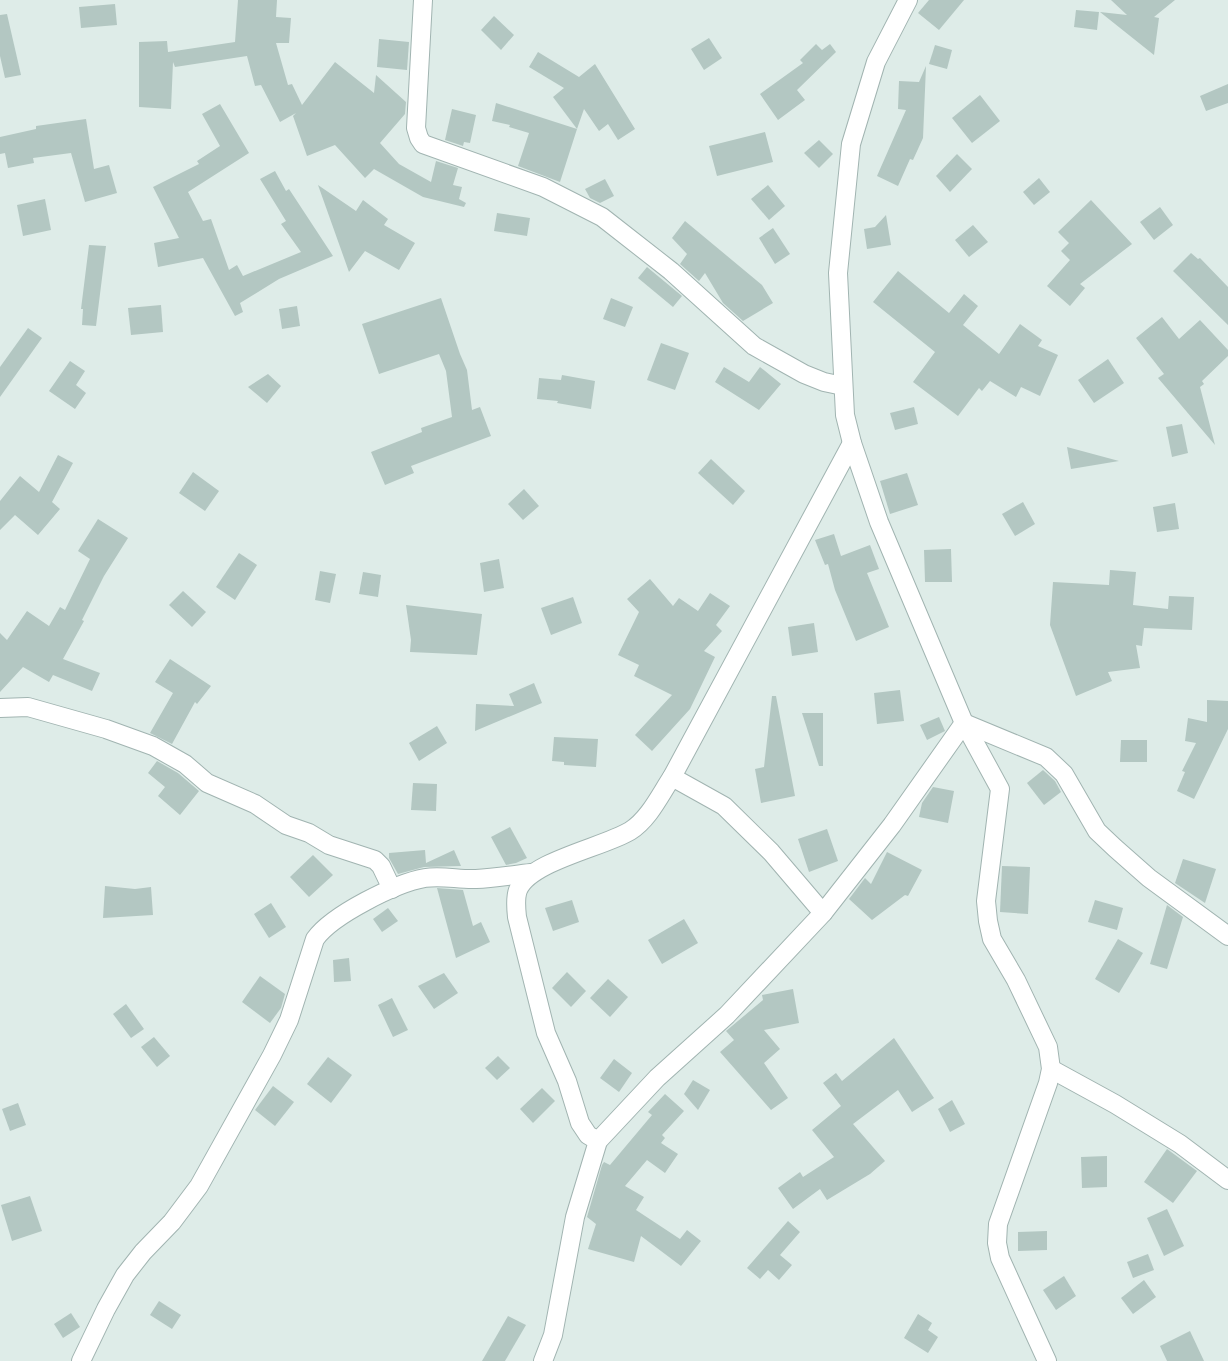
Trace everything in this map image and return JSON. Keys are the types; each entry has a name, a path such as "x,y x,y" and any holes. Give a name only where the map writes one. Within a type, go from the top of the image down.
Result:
{"street":[{"path":"423,0 416,128 418,138 423,144 543,187 602,217 670,272 754,346 804,374 843,386"},
{"path":"908,0 876,62 851,144 838,273 843,386 852,443 879,522 964,723 1000,789 987,892 988,921 992,939 1016,980 1048,1047 1050,1069 1048,1083 998,1224 997,1243 1000,1257 1047,1361"},
{"path":"81,1361 125,1275 172,1222 199,1186 272,1055 289,1020 315,939 321,930 363,903 392,889 427,877 475,879 531,873 630,831 647,815 672,777 852,443"},
{"path":"0,708 28,707 106,729 153,746 185,764 207,783 255,804 285,825 375,860 381,866 392,889"},
{"path":"543,1361 553,1335 575,1217 598,1141 657,1078 727,1016 823,913 892,825 964,723"},
{"path":"964,723 1046,757 1064,774 1097,831 1114,849 1149,878 1228,936"},
{"path":"672,777 723,806 771,852 823,913"},
{"path":"531,873 518,889 516,910 546,1033 567,1081 580,1123 588,1135 598,1141"},
{"path":"1050,1069 1115,1104 1180,1144 1228,1180"}],"building":[{"path":"238,0 277,0 276,17 291,18 289,43 276,43 288,85 292,84 302,105 335,62 374,93 376,75 406,102 405,114 380,143 399,164 431,182 436,161 458,168 453,185 462,187 459,199 466,203 464,207 423,197 374,169 365,178 335,145 307,156 293,116 296,113 280,122 261,85 255,86 247,56 175,67 173,62 171,109 139,107 139,42 167,41 168,52 235,42"},
{"path":"929,0 964,0 939,30 918,13"},
{"path":"1111,0 1175,0 1154,17 1159,18 1154,55 1100,12 1127,15"},
{"path":"115,4 117,25 81,28 79,7"},
{"path":"1076,10 1099,12 1097,30 1074,27"},
{"path":"7,14 21,75 5,78 0,56 0,15"},
{"path":"494,16 514,35 501,50 481,30"},
{"path":"709,38 722,58 704,70 691,49"},
{"path":"379,39 409,42 407,70 377,67"},
{"path":"816,44 822,50 830,44 836,52 797,90 805,100 778,120 760,94 803,63 800,60"},
{"path":"935,45 952,50 947,69 929,64"},
{"path":"538,52 579,77 595,64 635,129 618,140 608,124 599,131 584,109 577,129 553,97 564,88 529,67"},
{"path":"926,66 923,138 913,160 910,159 898,186 877,176 906,110 898,109 899,81 919,82"},
{"path":"1228,84 1228,103 1206,111 1200,96"},
{"path":"980,95 1000,121 972,143 952,118"},
{"path":"496,103 577,129 560,182 518,166 529,133 492,121"},
{"path":"220,104 249,153 188,192 203,221 211,219 229,270 237,265 243,276 301,252 281,224 286,221 260,179 275,171 286,191 289,189 333,256 279,279 240,303 243,312 235,316 203,258 158,267 154,243 179,238 153,187 199,164 197,161 220,146 202,114"},
{"path":"452,109 476,115 470,143 464,142 463,146 445,140"},
{"path":"86,119 94,169 109,165 117,193 85,202 71,153 33,158 34,163 8,168 5,153 0,154 0,137 36,129 36,126"},
{"path":"765,132 773,162 717,176 709,146"},
{"path":"819,140 833,154 819,168 804,153"},
{"path":"957,154 972,169 950,192 936,176"},
{"path":"1039,178 1050,192 1034,205 1023,192"},
{"path":"605,179 614,196 600,203 590,198 585,189"},
{"path":"318,185 356,211 363,200 388,219 384,225 415,243 399,270 365,251 349,272"},
{"path":"768,185 785,206 769,220 751,199"},
{"path":"45,199 51,230 23,236 17,205"},
{"path":"1091,200 1132,244 1080,284 1085,288 1070,306 1047,286 1070,260 1061,251 1069,243 1058,232"},
{"path":"1160,207 1173,225 1154,240 1140,222"},
{"path":"497,213 530,218 527,236 494,231"},
{"path":"886,215 891,245 867,249 864,229 875,227"},
{"path":"685,221 762,285 773,303 743,321 723,303 705,273 699,281 680,264 687,254 672,238"},
{"path":"973,225 988,242 969,257 955,240"},
{"path":"773,228 790,254 775,264 759,238"},
{"path":"89,245 106,246 96,326 82,325 83,309 81,309"},
{"path":"1191,253 1198,259 1200,258 1228,287 1228,325 1173,271"},
{"path":"647,267 682,296 673,307 638,278"},
{"path":"898,271 949,313 964,294 978,306 963,325 999,354 1020,324 1042,340 1038,346 1058,355 1040,396 1021,387 1016,397 990,381 982,391 979,388 958,416 913,382 935,352 873,302"},
{"path":"441,298 467,370 472,410 480,407 491,436 411,466 414,473 385,485 371,452 422,432 421,428 452,417 446,371 439,354 379,374 362,324"},
{"path":"611,298 633,307 625,327 603,319"},
{"path":"161,305 163,332 131,335 128,308"},
{"path":"297,306 300,326 282,329 279,309"},
{"path":"1162,317 1179,339 1200,320 1228,350 1228,356 1202,381 1204,384 1200,387 1215,445 1158,378 1164,374 1136,338"},
{"path":"28,328 42,338 0,397 0,367"},
{"path":"661,343 689,353 675,390 647,380"},
{"path":"1108,359 1124,383 1094,403 1078,380"},
{"path":"70,361 85,371 76,385 86,393 75,409 49,391"},
{"path":"724,367 749,382 760,367 781,384 759,410 715,382"},
{"path":"268,374 281,386 267,403 248,387"},
{"path":"562,375 595,381 591,409 557,403 558,401 537,399 539,378 561,380"},
{"path":"914,407 918,424 895,430 890,413"},
{"path":"1182,424 1188,453 1172,457 1166,427"},
{"path":"1067,447 1119,461 1071,469"},
{"path":"58,455 73,463 52,502 60,509 38,535 15,515 0,530 0,501 20,476 39,492"},
{"path":"711,459 745,491 733,505 698,473"},
{"path":"193,472 219,491 205,511 179,493"},
{"path":"907,473 918,505 890,514 880,481"},
{"path":"524,489 539,506 523,520 508,504"},
{"path":"1023,502 1035,524 1015,536 1002,514"},
{"path":"1175,503 1179,529 1157,532 1153,507"},
{"path":"98,519 128,538 104,576 82,620 84,621 63,659 100,673 92,691 53,675 49,682 23,667 0,692 0,633 7,640 27,611 49,626 60,607 65,610 90,559 78,551"},
{"path":"834,534 841,556 870,545 879,569 867,573 889,627 856,641 835,590 828,564 825,565 815,540"},
{"path":"951,549 952,582 925,582 924,550"},
{"path":"239,553 257,565 235,600 216,587"},
{"path":"499,559 504,588 484,592 480,563"},
{"path":"1110,570 1136,572 1133,605 1168,609 1169,596 1194,597 1192,630 1144,628 1142,646 1136,645 1140,668 1108,672 1112,681 1076,696 1050,625 1053,582 1109,585"},
{"path":"320,571 336,574 330,603 315,600"},
{"path":"363,572 381,575 378,597 359,594"},
{"path":"650,579 673,606 679,598 698,611 710,593 730,606 716,625 722,631 704,651 715,657 690,709 652,751 635,735 672,695 634,676 639,665 618,655 639,612 627,599"},
{"path":"183,591 206,612 192,627 169,605"},
{"path":"573,597 582,623 551,635 541,608"},
{"path":"406,605 482,614 477,655 410,652 411,640"},
{"path":"814,623 818,652 792,656 788,627"},
{"path":"170,659 211,686 197,704 195,702 172,744 150,733 173,693 155,682"},
{"path":"534,683 542,703 475,731 476,704 514,706 509,694"},
{"path":"900,690 904,721 877,724 874,693"},
{"path":"772,696 776,696 795,796 761,803 755,769 764,767"},
{"path":"1207,700 1228,701 1228,729 1194,799 1177,791 1185,772 1182,771 1196,743 1185,741 1188,718 1207,722"},
{"path":"802,713 823,713 823,766 819,766"},
{"path":"939,717 945,731 927,740 920,725"},
{"path":"437,726 447,743 419,761 409,743"},
{"path":"554,737 598,739 596,767 564,765 564,762 552,761"},
{"path":"1121,740 1147,740 1147,762 1120,762"},
{"path":"157,761 178,773 199,791 180,815 158,796 165,787 148,773"},
{"path":"1043,770 1055,781 1061,792 1044,805 1027,783"},
{"path":"413,783 437,784 436,811 411,810"},
{"path":"933,787 954,791 948,823 919,817 922,803"},
{"path":"510,827 527,858 506,865 491,837"},
{"path":"827,829 838,861 809,872 798,839"},
{"path":"425,850 426,863 454,850 461,866 424,867 398,874 389,858 389,853"},
{"path":"887,852 922,870 908,896 905,895 872,920 849,899 865,878 871,884"},
{"path":"313,855 333,875 309,897 290,877"},
{"path":"1183,859 1216,869 1205,903 1175,883"},
{"path":"1002,866 1030,867 1028,914 1000,912"},
{"path":"105,886 135,889 151,887 153,915 103,918"},
{"path":"437,888 463,890 473,926 481,922 490,942 456,958"},
{"path":"572,900 579,922 553,931 545,908"},
{"path":"1095,900 1123,908 1117,930 1088,922"},
{"path":"271,903 286,927 269,938 254,914"},
{"path":"1167,905 1183,917 1167,969 1150,964"},
{"path":"388,908 398,921 382,932 373,919"},
{"path":"684,919 698,943 662,964 648,940"},
{"path":"1118,939 1143,953 1119,993 1095,979"},
{"path":"349,958 351,981 334,982 333,960"},
{"path":"567,972 586,991 571,1007 552,988"},
{"path":"444,973 458,993 434,1009 418,986"},
{"path":"260,976 285,994 281,1008 270,1023 242,1002"},
{"path":"608,979 628,997 610,1017 590,998"},
{"path":"793,989 799,1023 764,1030 780,1049 764,1063 788,1098 771,1110 720,1052 734,1040 726,1031 763,1000 762,995"},
{"path":"392,998 408,1030 393,1037 378,1005"},
{"path":"126,1004 144,1029 131,1038 113,1014"},
{"path":"154,1037 170,1056 157,1067 141,1047"},
{"path":"894,1038 934,1098 912,1112 898,1090 853,1124 885,1161 870,1174 827,1200 820,1189 793,1209 778,1188 800,1172 803,1177 834,1157 812,1130 841,1106 823,1083 836,1073 842,1081"},
{"path":"498,1056 510,1068 497,1080 485,1068"},
{"path":"328,1057 352,1075 331,1103 307,1084"},
{"path":"614,1059 632,1073 619,1092 600,1078"},
{"path":"693,1080 710,1090 698,1110 684,1094"},
{"path":"273,1086 294,1102 275,1126 255,1110"},
{"path":"542,1088 555,1101 533,1123 520,1109"},
{"path":"665,1094 684,1111 662,1135 665,1138 661,1143 678,1154 665,1173 647,1160 625,1186 644,1197 636,1210 680,1239 687,1230 701,1241 681,1266 641,1236 634,1262 588,1249 596,1224 587,1217 602,1165 604,1162 610,1165 652,1115 648,1112"},
{"path":"952,1100 965,1124 950,1132 938,1109"},
{"path":"18,1103 26,1125 10,1131 2,1109"},
{"path":"1167,1149 1197,1171 1173,1203 1144,1182"},
{"path":"1107,1156 1107,1187 1082,1188 1081,1157"},
{"path":"30,1196 42,1231 12,1241 1,1205"},
{"path":"1167,1209 1184,1246 1164,1256 1147,1218"},
{"path":"788,1221 800,1232 780,1255 792,1265 779,1280 768,1270 760,1279 747,1268"},
{"path":"1047,1231 1047,1250 1018,1251 1018,1232"},
{"path":"1148,1254 1154,1270 1133,1278 1127,1262"},
{"path":"1064,1276 1076,1296 1056,1310 1043,1290"},
{"path":"1144,1280 1156,1297 1133,1314 1121,1298"},
{"path":"159,1301 181,1315 172,1329 150,1315"},
{"path":"71,1313 80,1327 63,1338 54,1324"},
{"path":"918,1314 932,1323 928,1330 938,1337 928,1353 904,1338"},
{"path":"508,1316 526,1325 505,1361 482,1361"},
{"path":"1190,1331 1204,1361 1167,1361 1160,1346"}]}
